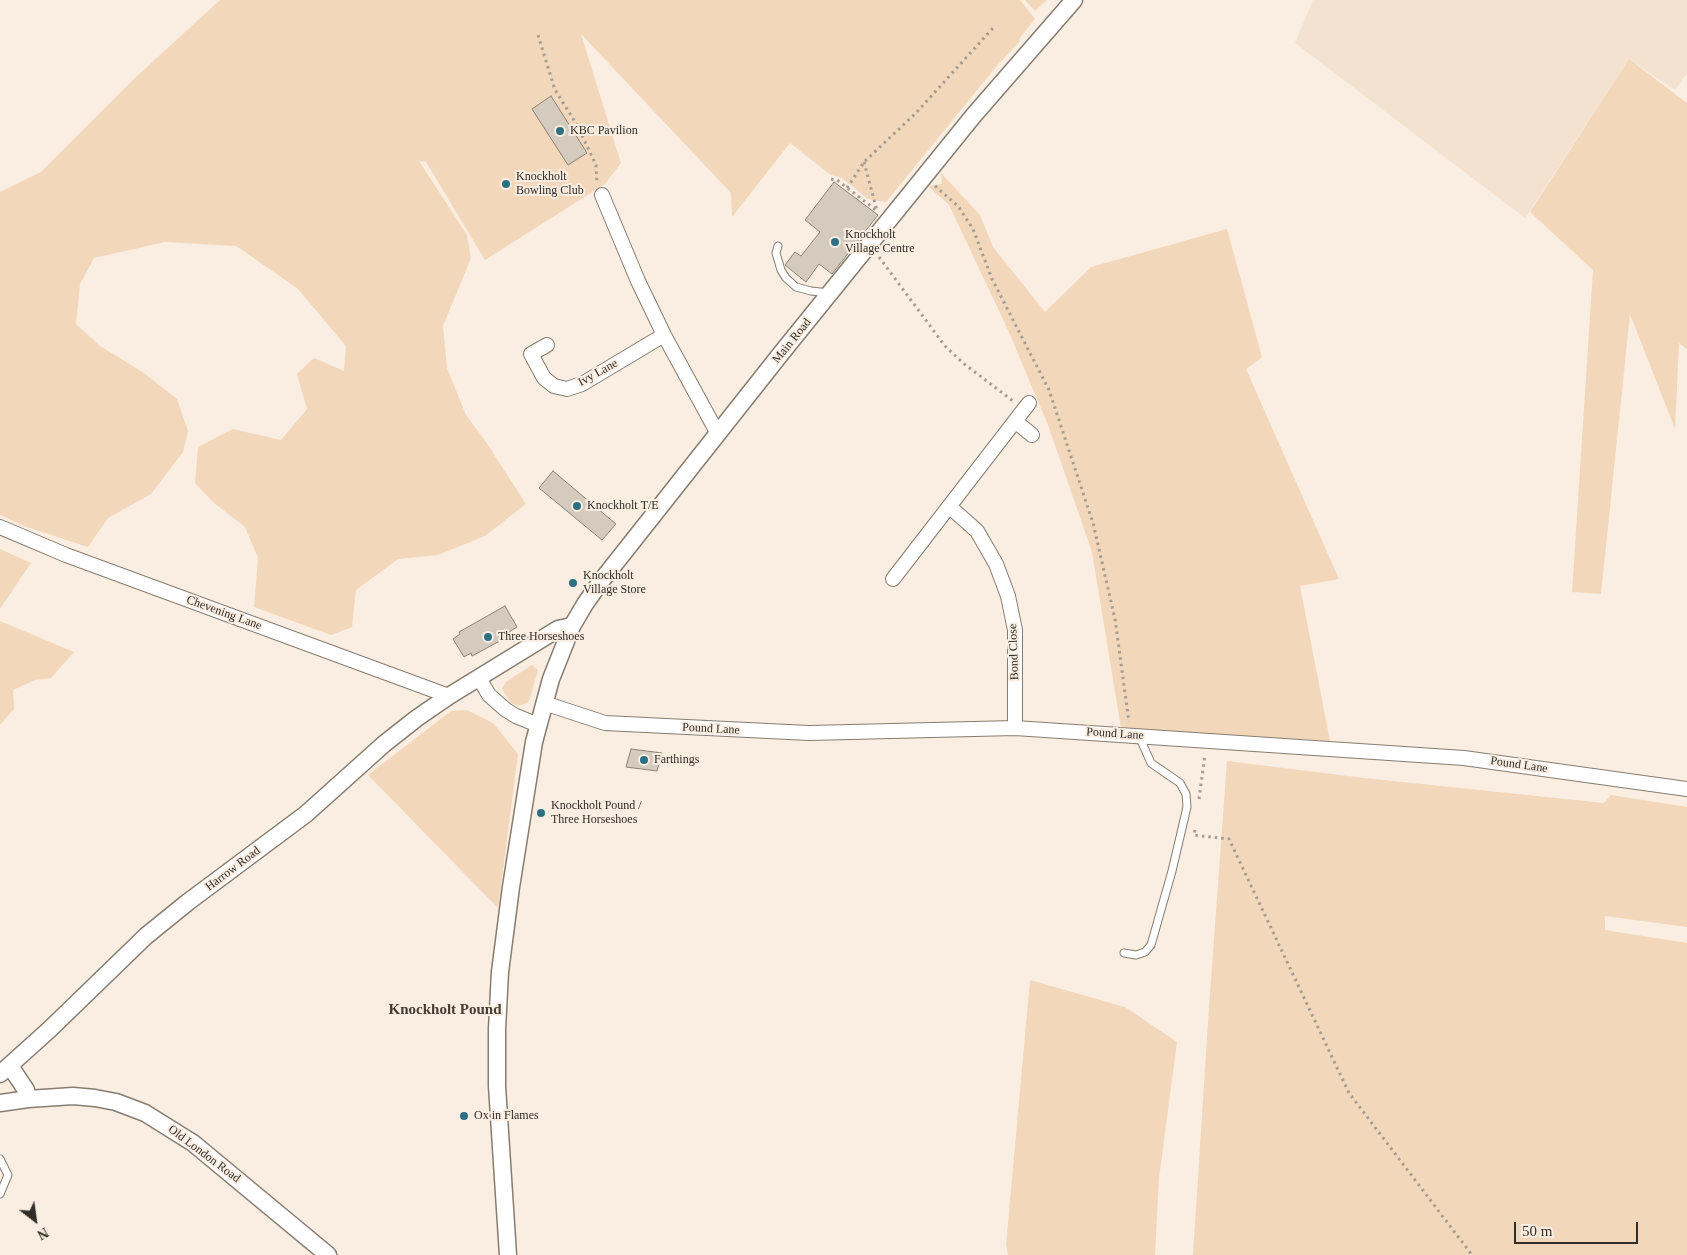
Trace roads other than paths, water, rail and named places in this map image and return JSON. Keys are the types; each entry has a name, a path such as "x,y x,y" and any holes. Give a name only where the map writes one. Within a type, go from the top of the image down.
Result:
{"street":[{"name":"Main Road","path":"508,1255 498,1104 498,1000 511,887 538,724 560,652 572,626 602,580 867,248 883,215 924,176 974,115 1074,0"},
{"path":"602,195 638,282 718,434"},
{"name":"Ivy Lane","path":"548,344 531,354 544,378 554,386 567,389 582,384 664,334"},
{"path":"893,579 897,564 950,507 1026,406"},
{"path":"1015,421 1032,435"},
{"name":"Bond Close","path":"950,507 977,531 996,564 1008,596 1015,630 1015,728"},
{"name":"Chevening Lane","path":"0,527 66,555 449,696"},
{"name":"Harrow Road","path":"5,1070 146,936 188,902 306,814 392,738 449,696 558,629 572,626"},
{"path":"479,678 489,695 506,710 538,724"},
{"name":"Pound Lane","path":"544,704 605,723 809,733 1015,728 1464,758 1687,789"},
{"path":"5,1070 26,1090 28,1099"},
{"name":"Old London Road","path":"0,1103 73,1096 124,1104 145,1112 193,1143 328,1255"}],"lane":[{"path":"778,246 776,253 781,270 786,278 796,287 830,293"},
{"path":"1124,953 1136,955 1145,952 1151,945 1172,871 1186,808 1186,794 1180,783 1151,763 1134,736"},
{"path":"0,1159 8,1175 0,1194"}],"place":[{"name":"KBC Pavilion","path":"560,131"},
{"name":"Knockholt Bowling Club","path":"506,184"},
{"name":"Knockholt Village Centre","path":"835,242"},
{"name":"Knockholt T/E","path":"577,506"},
{"name":"Knockholt Village Store","path":"573,583"},
{"name":"Three Horseshoes","path":"488,637"},
{"name":"Farthings","path":"644,760"},
{"name":"Knockholt Pound / Three Horseshoes","path":"541,813"},
{"name":"Ox in Flames","path":"464,1116"}],"district":[{"name":"Knockholt Pound","path":"445,1010"}]}
